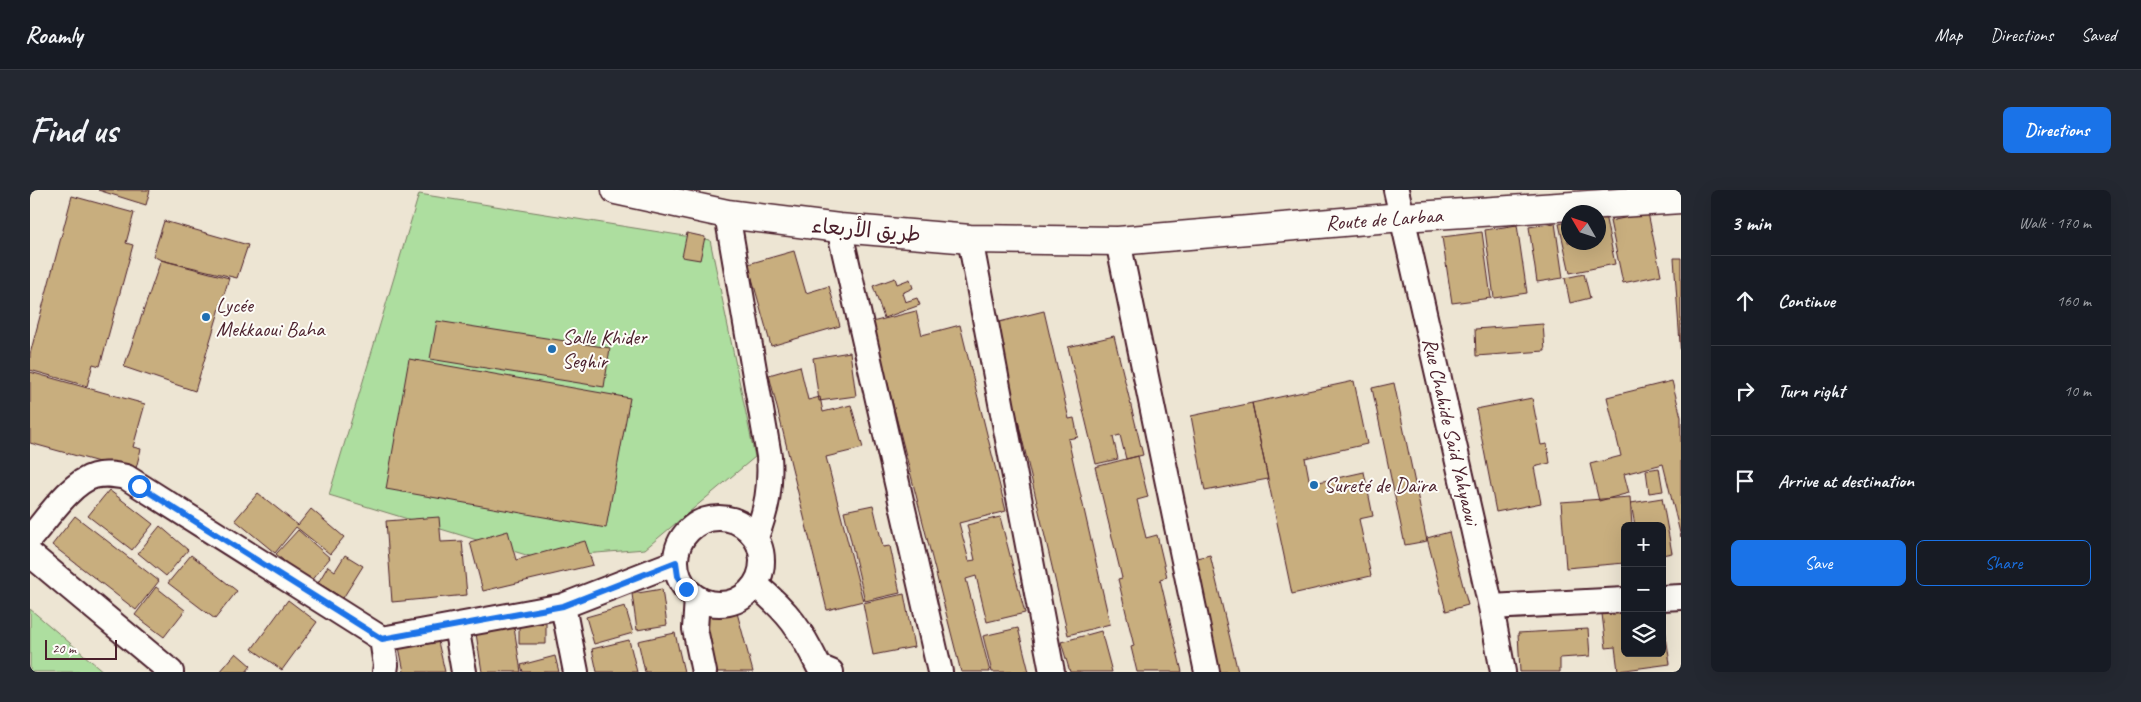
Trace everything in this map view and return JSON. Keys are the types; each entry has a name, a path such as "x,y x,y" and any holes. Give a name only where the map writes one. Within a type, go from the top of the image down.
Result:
{"main road":[{"name":"طريق الأربعاء","path":"616,190 727,214 839,228 970,239 1118,241"},
{"name":"Route de Larbaa","path":"1118,241 1402,216 1681,199"}],"street":[{"name":"Rue Chahide Said Yahyaoui","path":"1396,190 1491,607 1499,671"},
{"path":"727,214 769,456 770,481 768,502 756,536"},
{"path":"839,228 940,672"},
{"path":"970,239 1052,672"},
{"path":"1118,241 1207,672"},
{"path":"30,538 80,483 94,476 110,474 126,477 382,639 563,606 676,562"},
{"path":"720,517 734,519 746,526 756,536 762,552 762,569 756,585 744,597 729,603 712,604 697,598 686,589 678,576 676,562 678,548 684,535 694,525 707,519 720,517"},
{"path":"30,554 171,672"},
{"path":"756,585 792,619 823,670"},
{"path":"1666,598 1681,597"},
{"path":"697,598 695,629 704,672"},
{"path":"1491,607 1621,600"},
{"path":"563,606 576,672"},
{"path":"456,626 464,672"},
{"path":"382,639 386,665 385,672"}],"green space":[{"name":"Salle Khider Seghir","path":"419,194 710,240 755,457 645,549 536,558 329,495"},
{"path":"30,609 104,672 30,672"}],"building":[{"path":"98,190 150,190 146,205"},
{"path":"72,196 134,213 126,243 133,245 100,366 93,364 87,386 30,370 30,354"},
{"path":"1648,213 1661,275 1623,283 1610,221"},
{"path":"1606,220 1615,264 1570,273 1565,250 1606,250"},
{"path":"164,221 248,245 237,278 161,260 153,256"},
{"path":"1555,223 1563,278 1537,282 1529,227"},
{"path":"1517,225 1527,293 1494,298 1485,230"},
{"path":"1482,232 1491,298 1452,303 1442,237"},
{"path":"687,233 705,237 700,260 682,257"},
{"path":"794,251 806,293 829,286 840,326 771,346 748,264"},
{"path":"1674,258 1681,258 1681,358"},
{"path":"161,260 229,278 195,391 124,367"},
{"path":"1584,274 1590,298 1570,303 1565,278"},
{"path":"895,278 897,284 910,279 913,288 902,293 905,302 917,298 920,305 884,318 873,286"},
{"path":"916,311 922,335 960,325 1006,511 959,523 969,561 975,560 967,525 1000,517 1025,613 987,622 976,576 966,579 990,672 961,672 872,322"},
{"path":"1044,311 1069,419 1074,418 1078,437 1068,439 1110,624 1068,635 995,323"},
{"path":"437,321 610,348 604,387 430,359"},
{"path":"1543,324 1545,351 1476,356 1475,329"},
{"path":"1114,336 1143,455 1126,459 1120,435 1113,437 1118,459 1096,464 1068,347"},
{"path":"850,352 856,396 819,401 813,358"},
{"path":"409,359 630,398 606,528 386,489"},
{"path":"800,366 808,400 820,397 823,412 851,405 863,448 826,457 863,601 827,610 769,375"},
{"path":"30,372 145,404 133,447 141,449 135,472 30,443"},
{"path":"1354,381 1367,444 1305,458 1310,484 1364,472 1373,516 1359,519 1371,576 1292,594 1252,403"},
{"path":"1672,381 1681,417 1681,537 1663,464 1624,474 1629,493 1599,501 1590,464 1621,456 1607,397"},
{"path":"1394,383 1427,541 1405,545 1372,388"},
{"path":"1532,398 1541,445 1547,444 1550,463 1534,467 1541,503 1496,512 1476,409"},
{"path":"1252,403 1268,479 1205,491 1191,416"},
{"path":"1138,456 1148,497 1137,500 1146,538 1157,535 1167,577 1160,579 1182,672 1137,672 1131,647 1134,646 1118,579 1122,578 1095,467"},
{"path":"1659,468 1663,491 1649,493 1646,470"},
{"path":"109,490 153,524 132,550 88,516"},
{"path":"258,493 298,525 311,509 344,537 330,554 296,527 275,553 235,520"},
{"path":"1630,497 1632,522 1621,522 1621,563 1566,568 1561,502"},
{"path":"1662,498 1672,553 1666,554 1666,522 1634,522 1631,503"},
{"path":"873,505 883,547 890,546 900,593 865,601 844,511"},
{"path":"75,516 159,581 136,610 52,545"},
{"path":"439,517 441,542 462,541 467,595 392,602 386,521"},
{"path":"160,526 188,550 166,576 138,553"},
{"path":"298,530 330,558 309,583 276,554"},
{"path":"508,531 516,560 585,541 593,565 483,591 470,542"},
{"path":"1449,532 1468,605 1446,611 1427,538"},
{"path":"191,555 237,591 215,619 168,583"},
{"path":"345,555 363,566 343,598 318,583 328,566 335,571"},
{"path":"1210,555 1238,672 1217,672 1189,560"},
{"path":"156,587 185,610 164,637 135,615"},
{"path":"662,589 667,625 637,630 632,594"},
{"path":"904,594 914,647 873,655 863,603"},
{"path":"288,600 317,622 282,670 252,649"},
{"path":"625,606 633,633 594,644 586,617"},
{"path":"736,609 753,672 716,672 701,619"},
{"path":"1621,612 1621,657 1666,657 1666,636 1670,664 1618,671 1615,647 1606,648 1602,614"},
{"path":"513,621 521,672 482,672 475,627"},
{"path":"519,623 546,623 546,644 519,644"},
{"path":"1018,628 1029,672 992,672 983,636"},
{"path":"1588,629 1590,656 1560,658 1560,672 1520,672 1518,633"},
{"path":"1101,631 1112,672 1070,672 1061,642"},
{"path":"436,633 445,672 404,672 398,642"},
{"path":"675,633 684,672 645,672 638,641"},
{"path":"629,640 637,672 597,672 592,649"},
{"path":"236,653 251,666 246,672 220,672"},
{"path":"555,656 559,672 523,672 521,665"}],"place":[{"name":"Lycée Mekkaoui Baha","path":"206,317"},
{"name":"Salle Khider Seghir","path":"552,349"},
{"name":"Sureté de Daïra","path":"1314,485"}],"route":[{"path":"139,486 382,639 563,606 676,562 678,576 686,589"}]}
